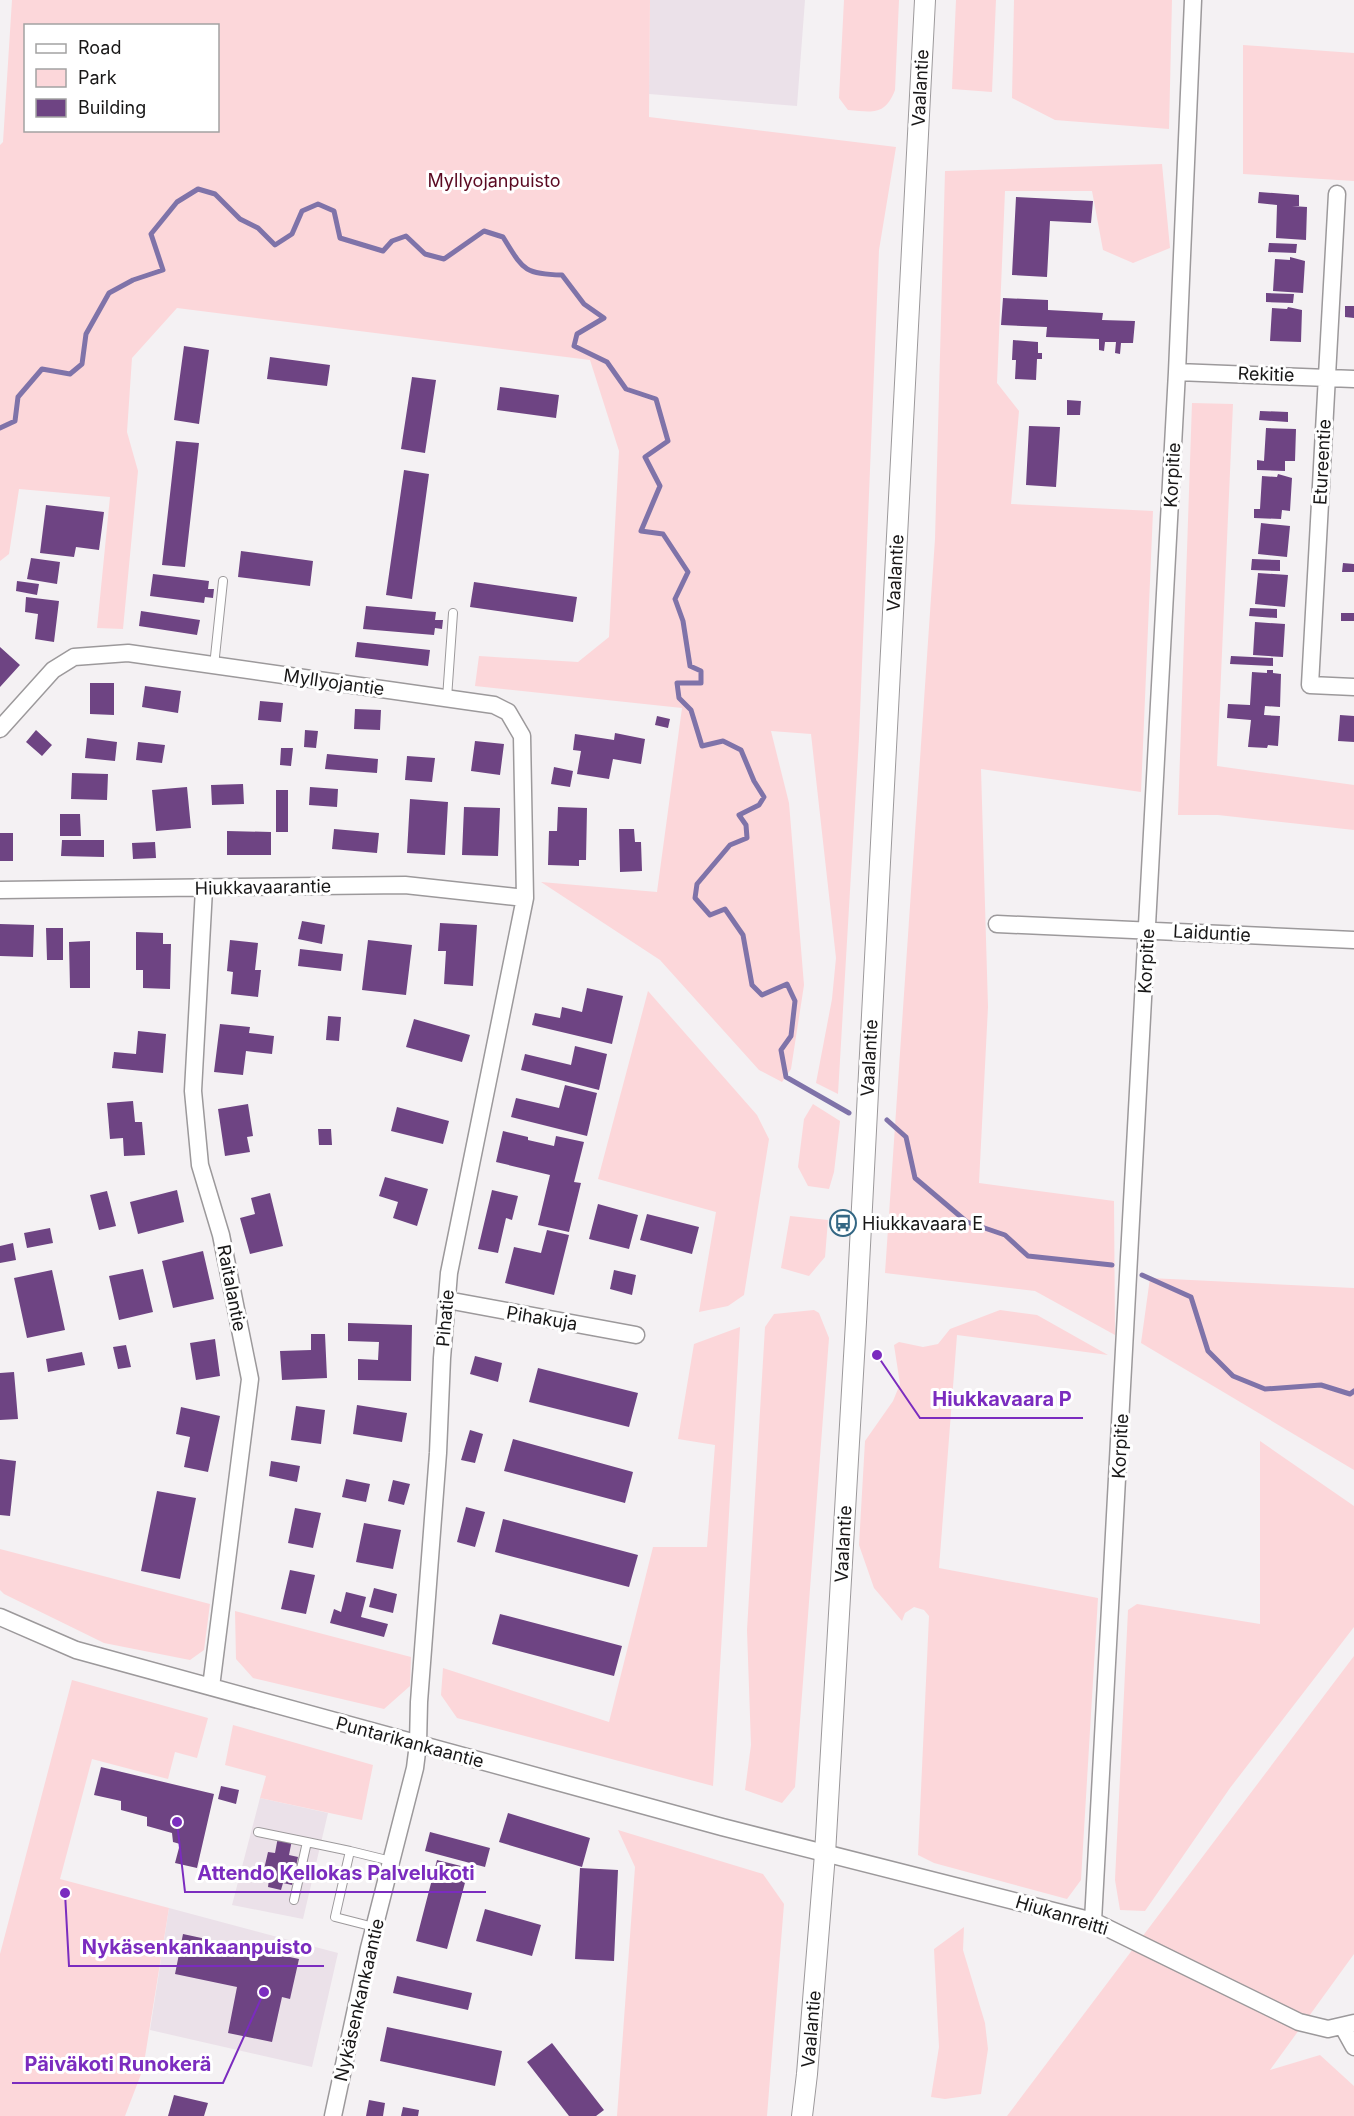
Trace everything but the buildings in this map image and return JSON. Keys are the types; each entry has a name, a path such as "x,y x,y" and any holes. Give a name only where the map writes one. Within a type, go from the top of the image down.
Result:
{"street":[{"name":"Vaalantie","path":"802,2116 825,1854 856,1322 925,0"},
{"name":"Korpitie","path":"1093,1921 1148,930 1177,372 1193,0"},
{"name":"Etureentie","path":"1337,194 1310,685 1354,687"},
{"name":"Rekitie","path":"1177,372 1354,379"},
{"name":"Myllyojantie","path":"0,729 53,670 74,657 128,653 494,705 508,712 522,736 525,898"},
{"name":"Hiukkavaarantie","path":"0,890 405,885 525,898"},
{"name":"Raitalantie","path":"204,889 193,1091 200,1165 221,1235 250,1379 211,1687"},
{"name":"Pihatie","path":"418,1744 449,1273 525,898"},
{"name":"Laiduntie","path":"997,924 1354,940"},
{"name":"Pihakuja","path":"447,1300 636,1335"},
{"name":"Puntarikankaantie","path":"0,1617 76,1650 825,1854"},
{"name":"Nykäsenkankaantie","path":"333,2116 374,1927 415,1768 418,1744"},
{"name":"Hiukanreitti","path":"825,1854 1093,1921 1299,2022 1328,2029 1348,2025"},
{"path":"1348,2025 1354,2047"}],"lane":[{"path":"214,666 223,581"},
{"path":"447,698 453,613"},
{"path":"258,1832 391,1861"},
{"path":"294,1900 307,1842"},
{"path":"351,1851 335,1917 374,1927"}],"shaded area":[{"path":"650,0 805,0 797,106 649,94"},
{"path":"260,1798 328,1813 303,1919 232,1905"},
{"path":"169,1908 338,1953 312,2067 150,2030"}],"green space":[{"name":"Myllyojanpuisto","path":"12,0 650,0 649,117 896,147 879,250 859,738 838,1094 816,1083 832,999 836,958 811,734 771,731 789,803 804,985 791,1069 782,1082 759,1070 660,960 541,882 657,892 682,708 475,686 479,656 578,662 609,637 619,451 590,360 177,308 132,358 127,432 138,471 123,629 97,628 110,497 19,489 9,554 0,561 0,145 3,142"},
{"path":"844,0 899,0 895,90 887,104 877,110 848,110 839,98"},
{"path":"956,0 996,0 992,92 952,89"},
{"path":"1014,0 1172,0 1169,129 1055,120 1012,98"},
{"path":"1243,45 1354,53 1354,181 1243,174"},
{"path":"1162,164 1170,248 1133,263 1103,250 1092,191 1005,191 997,383 1019,411 1011,504 1153,511 1141,792 981,769 988,1007 979,1183 1114,1201 1115,1335 1035,1291 885,1273 935,539 945,171"},
{"path":"1192,403 1233,404 1217,766 1354,785 1354,830 1218,815 1178,815"},
{"path":"648,991 757,1115 769,1139 744,1295 728,1306 699,1312 716,1212 598,1179"},
{"path":"813,1104 840,1121 834,1172 829,1189 808,1186 798,1167 804,1119"},
{"path":"790,1216 828,1220 825,1257 809,1276 781,1268"},
{"path":"1150,1278 1354,1288 1354,1470 1141,1343"},
{"path":"814,1310 819,1313 829,1338 795,1787 782,1803 745,1790 751,1745 747,1630 765,1327 774,1314"},
{"path":"1000,1310 1037,1315 1108,1355 957,1335 939,1568 1098,1598 1081,1880 1067,1899 934,1863 918,1855 929,1616 924,1610 914,1607 905,1613 902,1621 874,1588 859,1545 865,1441 893,1401 900,1384 894,1345 899,1342 923,1347 938,1344 950,1329"},
{"path":"740,1327 713,1786 457,1718 441,1695 443,1668 609,1722 653,1547 707,1547 715,1445 678,1439 694,1344"},
{"path":"1260,1441 1354,1506 1354,1627 1230,1788 1145,1911 1120,1910 1115,1880 1128,1610 1137,1604 1260,1624"},
{"path":"0,1549 210,1604 204,1650 190,1660 104,1643 4,1594 0,1590"},
{"path":"235,1611 411,1657 410,1686 384,1709 253,1678 236,1659"},
{"path":"1354,1656 1354,1954 1270,2070 1320,2055 1354,2086 1354,2116 1007,2116"},
{"path":"72,1680 208,1718 197,1758 175,1752 168,1779 92,1759 60,1879 169,1908 143,2069 125,2116 0,2116 0,1954"},
{"path":"233,1725 373,1765 362,1820 260,1798 266,1776 225,1765"},
{"path":"618,1830 763,1874 784,1904 767,2116 617,2116 635,1867"},
{"path":"964,1927 963,1950 985,2023 988,2049 981,2094 945,2099 931,2097 939,2047 934,1949"}],"waterway":[{"path":"0,428 15,421 18,397 42,369 70,374 82,364 86,334 109,293 133,280 163,270 151,234 177,202 198,189 215,194 240,219 258,228 275,245 292,234 302,211 318,204 334,211 340,238 383,251 392,241 406,236 425,254 444,259 484,231 503,237 525,268 539,273 562,275 584,304 604,318 577,334 574,346 607,362 626,389 656,399 668,441 645,457 660,486 641,531 663,534 688,572 675,599 683,621 690,666 701,671 701,683 677,683 679,698 691,710 702,746 723,741 741,750 754,781 764,797 759,805 739,815 746,825 747,838 730,845 697,884 695,898 710,915 725,909 743,935 752,985 762,995 787,984 795,1001 791,1036 781,1050 786,1077 849,1113"},
{"path":"887,1120 906,1137 915,1178 967,1222 1005,1235 1028,1256 1112,1265"},
{"path":"1142,1275 1191,1297 1208,1351 1233,1376 1265,1389 1321,1385 1350,1394 1354,1391"}],"place":[{"name":"Hiukkavaara E","path":"843,1223"},
{"name":"Hiukkavaara P","path":"877,1355"},
{"name":"Attendo Kellokas Palvelukoti","path":"177,1822"},
{"name":"Nykäsenkankaanpuisto","path":"65,1893"},
{"name":"Päiväkoti Runokerä","path":"264,1992"}]}
